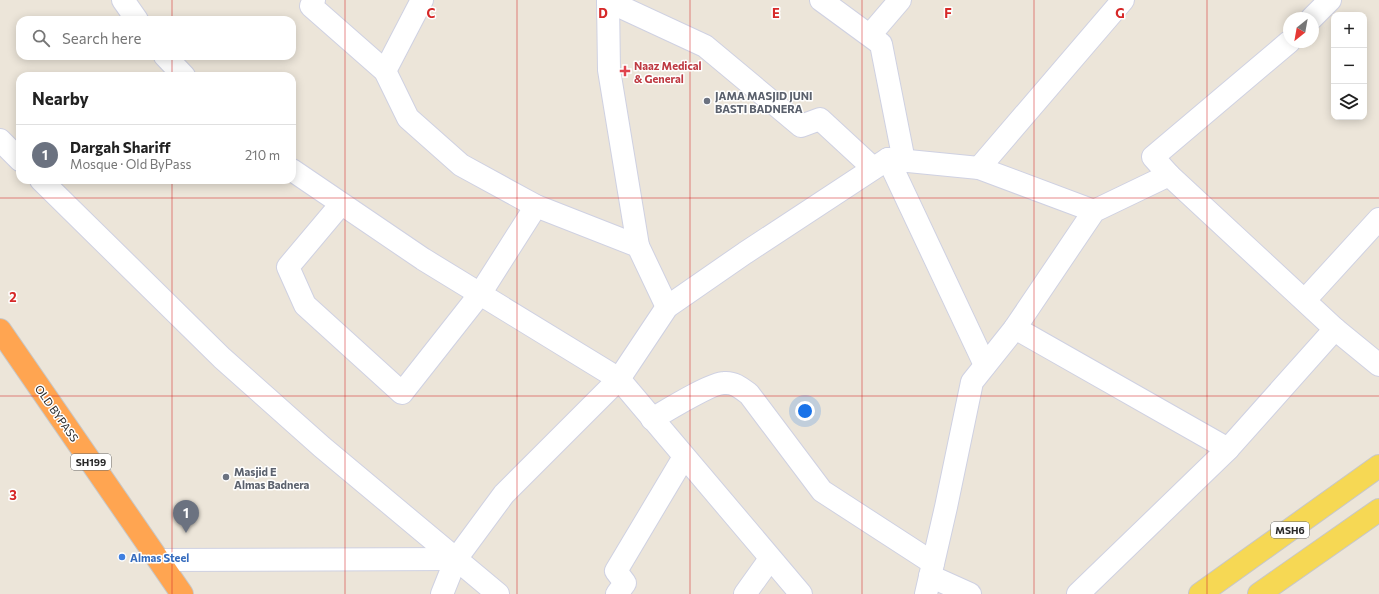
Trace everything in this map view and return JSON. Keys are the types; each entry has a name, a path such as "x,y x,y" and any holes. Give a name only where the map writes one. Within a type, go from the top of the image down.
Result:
{"highway":[{"name":"OLD BYPASS","path":"3,341 182,594"}],"main road":[{"name":"MSH6","path":"1200,594 1379,466"},
{"path":"1258,594 1379,510"}],"street":[{"path":"123,0 134,16"},
{"path":"314,0 311,6 385,71 408,118 462,165 536,206 638,246"},
{"path":"385,71 422,0"},
{"path":"667,307 638,246 609,70 608,0 705,46 801,126 820,119 888,162 978,168 1094,212"},
{"path":"821,0 881,44 888,162 985,365"},
{"path":"870,35 900,0"},
{"path":"978,168 1123,0"},
{"path":"1318,12 1330,0"},
{"path":"1283,47 1153,157 1169,175 1335,328 1379,365"},
{"path":"168,60 180,72"},
{"path":"0,140 16,156"},
{"path":"442,594 456,559 504,494 619,380 667,307 745,253 888,162"},
{"path":"296,173 422,259 619,380 800,594"},
{"path":"930,578 972,382 1016,328 1094,212 1169,175"},
{"path":"45,184 222,358 322,447 498,594"},
{"path":"342,204 288,267 306,305 402,393 480,294 536,206"},
{"path":"1305,300 1379,219"},
{"path":"1016,328 1228,449"},
{"path":"1078,594 1228,449 1335,328"},
{"path":"652,419 717,384 733,384 741,388 749,394 822,491 930,578 970,594"},
{"path":"617,594 625,583 616,571 684,457"},
{"path":"159,560 456,559"},
{"path":"745,594 770,559"}],"place":[{"name":"Naaz Medical & General","path":"625,71"},
{"name":"JAMA MASJID JUNI BASTI BADNERA","path":"707,101"},
{"name":"Masjid E Almas Badnera","path":"226,477"},
{"name":"Dargah Shariff","path":"186,533"},
{"name":"Almas Steel","path":"122,557"}]}
